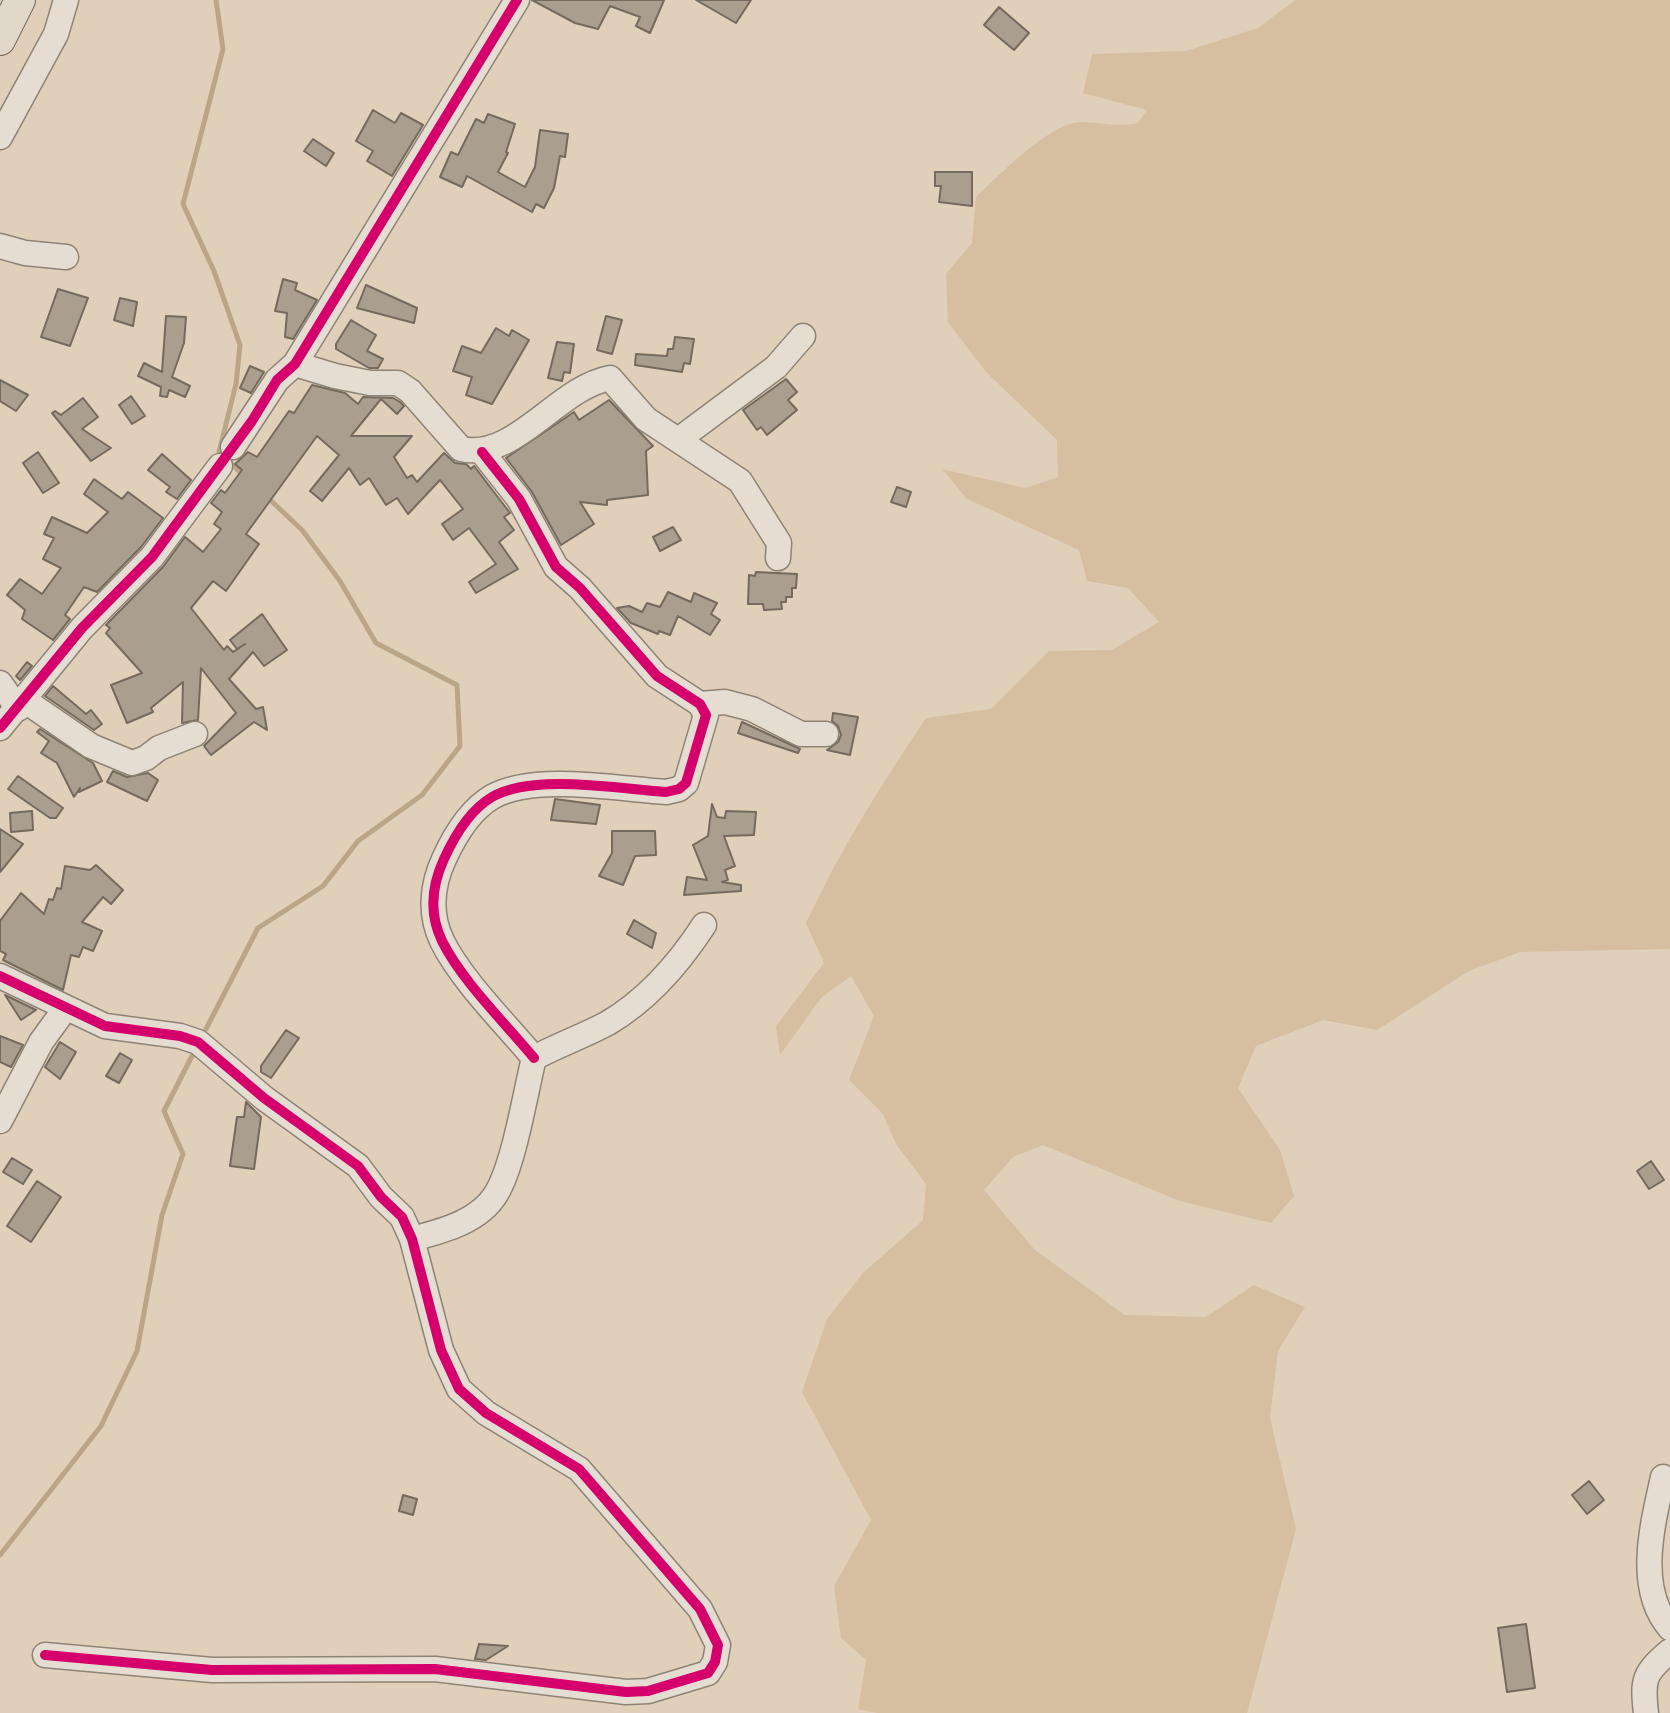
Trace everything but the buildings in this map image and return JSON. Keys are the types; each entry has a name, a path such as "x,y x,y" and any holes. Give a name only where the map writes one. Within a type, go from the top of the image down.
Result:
{"main road":[{"path":"0,40 20,0"}],"street":[{"path":"0,137 56,34 66,0"},
{"path":"0,728 82,628 152,557 226,457 277,380 295,364 517,0"},
{"path":"0,246 25,253 66,257"},
{"path":"678,440 776,367 803,336"},
{"path":"295,364 370,383 398,383 410,391 461,449 482,452 524,431 584,386 610,378 646,419 740,481 779,543 778,558"},
{"path":"482,452 519,499 556,567 580,588 657,676 700,704 706,715 686,783 679,789 666,792 551,785 518,788 492,797 473,814 453,840 434,881 433,909 442,941 534,1058"},
{"path":"0,683 21,705 91,747 132,763 146,758 159,748 195,734"},
{"path":"700,704 725,702 752,709 801,734 826,734"},
{"path":"534,1058 621,1015 688,951 704,925"},
{"path":"0,976 105,1026 180,1036 198,1042 264,1098 358,1166 381,1197 402,1217 412,1238 441,1350 459,1389 486,1413 579,1469 700,1609 718,1645 715,1662 708,1673 648,1691 626,1692 435,1669 212,1670 45,1656"},
{"path":"0,1121 41,1042 65,1009"},
{"path":"412,1238 456,1226 496,1195 508,1165 534,1058"},
{"path":"1663,1477 1649,1560 1654,1601 1670,1628"},
{"path":"1646,1713 1643,1686 1650,1668 1670,1651"}],"shaded area":[{"path":"1295,0 1670,0 1670,949 1520,952 1469,971 1377,1030 1323,1020 1256,1046 1238,1088 1280,1150 1294,1196 1271,1223 1180,1201 1043,1145 1013,1157 984,1190 1035,1250 1125,1315 1206,1317 1254,1285 1305,1307 1278,1351 1270,1418 1296,1529 1247,1713 877,1713 858,1709 866,1660 841,1638 834,1586 871,1520 802,1392 827,1319 863,1273 923,1220 926,1184 896,1144 883,1114 849,1080 874,1016 851,976 821,998 780,1055 776,1026 824,963 806,923 819,896 862,818 926,718 991,709 1049,651 1112,650 1159,622 1128,588 1087,581 1079,550 967,499 942,469 1025,488 1058,477 1057,440 986,372 948,322 946,274 972,243 976,197 1026,151 1056,130 1070,124 1138,123 1147,110 1083,93 1092,54 1186,51 1258,28"}],"waterway":[{"path":"216,0 223,49 183,204 214,271 240,345 236,384 219,452 243,475"},
{"path":"206,1029 258,928 323,886 358,841 422,795 460,746 457,685 376,643 340,581 302,530 266,496"},
{"path":"0,1555 101,1426 137,1351 162,1215 183,1154 164,1111 192,1056"}],"cycle path":[{"path":"0,728 82,628 152,557 252,421 277,380 295,364 517,0"},
{"path":"482,452 519,499 556,567 580,588 657,676 700,704 706,715 686,783 679,789 666,792 553,784 510,790 484,802 458,833 448,851 437,879 434,900 435,920 442,941 472,986 534,1058"},
{"path":"0,976 105,1026 180,1036 198,1042 264,1098 358,1166 381,1197 402,1217 412,1239 441,1350 459,1389 486,1413 579,1469 700,1609 718,1645 715,1662 708,1673 648,1691 626,1692 435,1669 212,1670 45,1655"}]}
